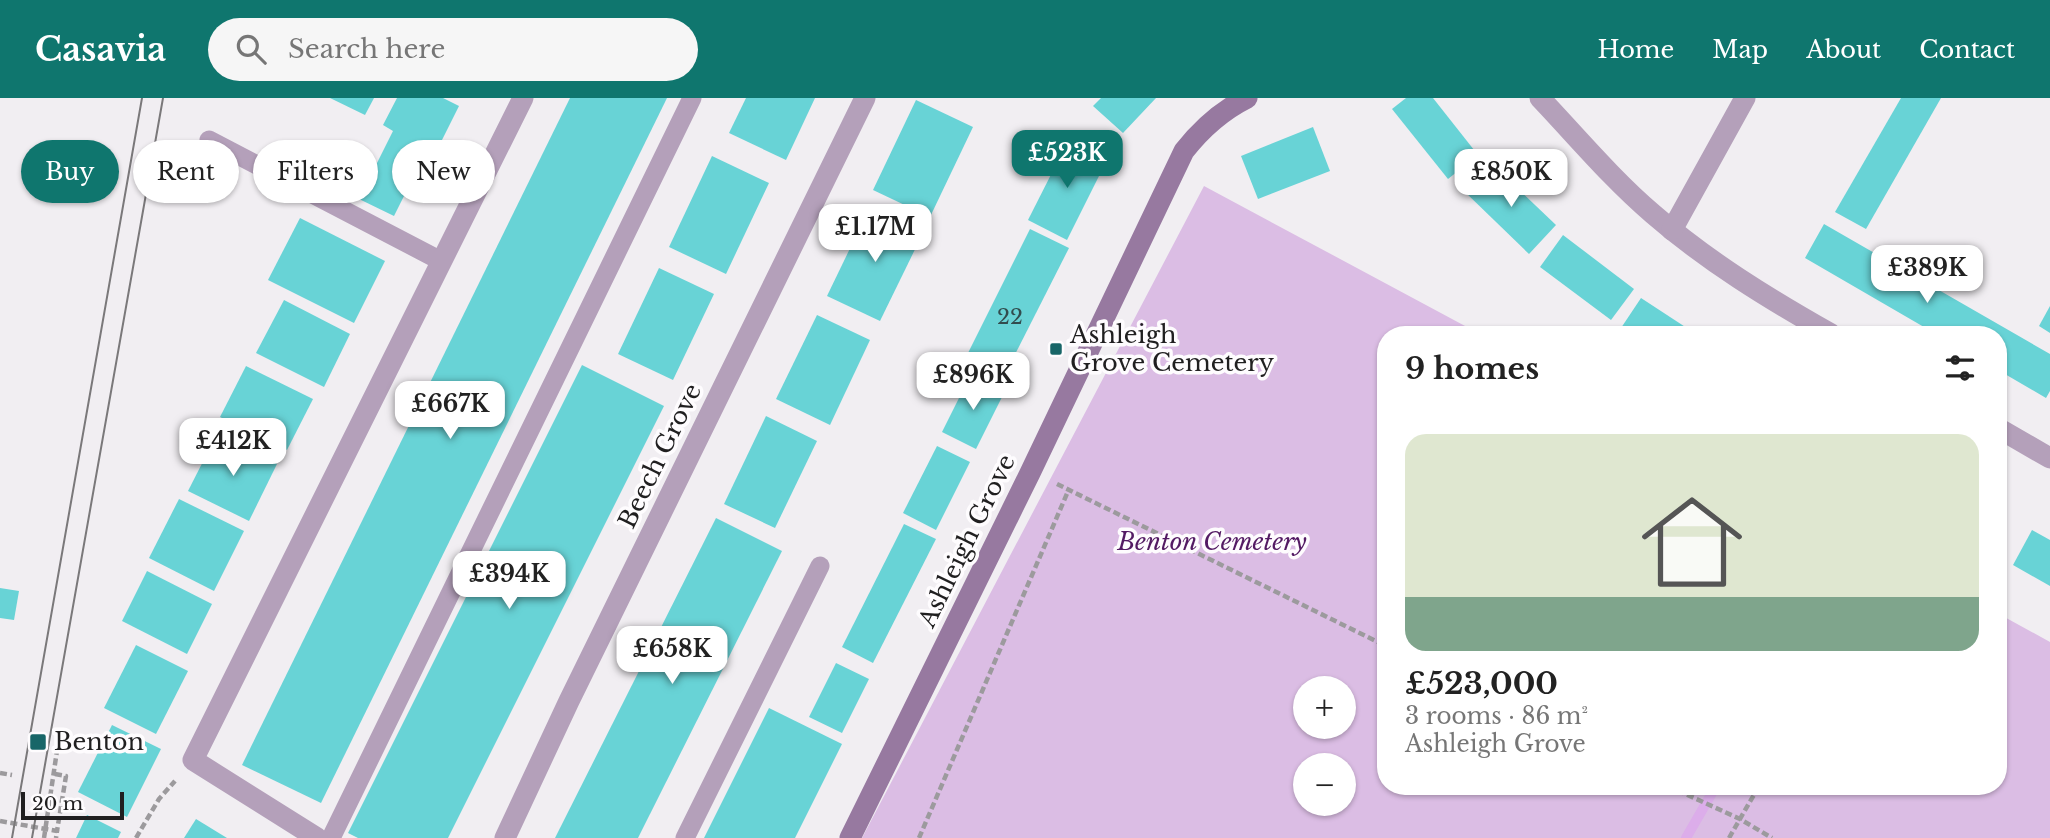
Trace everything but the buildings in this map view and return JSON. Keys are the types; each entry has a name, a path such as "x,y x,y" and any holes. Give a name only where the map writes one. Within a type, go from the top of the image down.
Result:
{"street":[{"path":"317,838 193,760 523,98"},
{"name":"Beech Grove","path":"505,838 865,98"},
{"name":"Ashleigh Grove","path":"850,838 1030,473 1184,151 1213,119 1230,106 1247,98"},
{"path":"1540,98 1631,194 1672,230 1741,280 1818,326"},
{"path":"1672,230 1745,98"},
{"path":"2007,433 2050,458"}],"lane":[{"path":"331,838 692,98"},
{"path":"239,156 441,261"},
{"path":"685,838 820,566"}],"path":[{"path":"1030,473 1069,489 1377,642"},
{"path":"919,838 1069,489"},
{"path":"44,838 58,744"},
{"path":"136,838 159,799 193,760"},
{"path":"0,773 12,775"},
{"path":"55,774 66,776 56,838"},
{"path":"1687,795 1740,819 1772,838"},
{"path":"1729,838 1754,795"},
{"path":"0,821 58,831"}],"green space":[{"name":"Benton Cemetery","path":"1204,186 1465,326 1377,326 1377,795 2007,795 2007,618 2050,642 2050,838 862,838"}],"waterway":[{"path":"1686,838 1711,795"}],"tram line":[{"path":"12,838 142,98"},
{"path":"32,838 163,98"}],"place":[{"name":"Ashleigh Grove Cemetery","path":"1056,349"},
{"name":"Benton","path":"38,742"}]}
